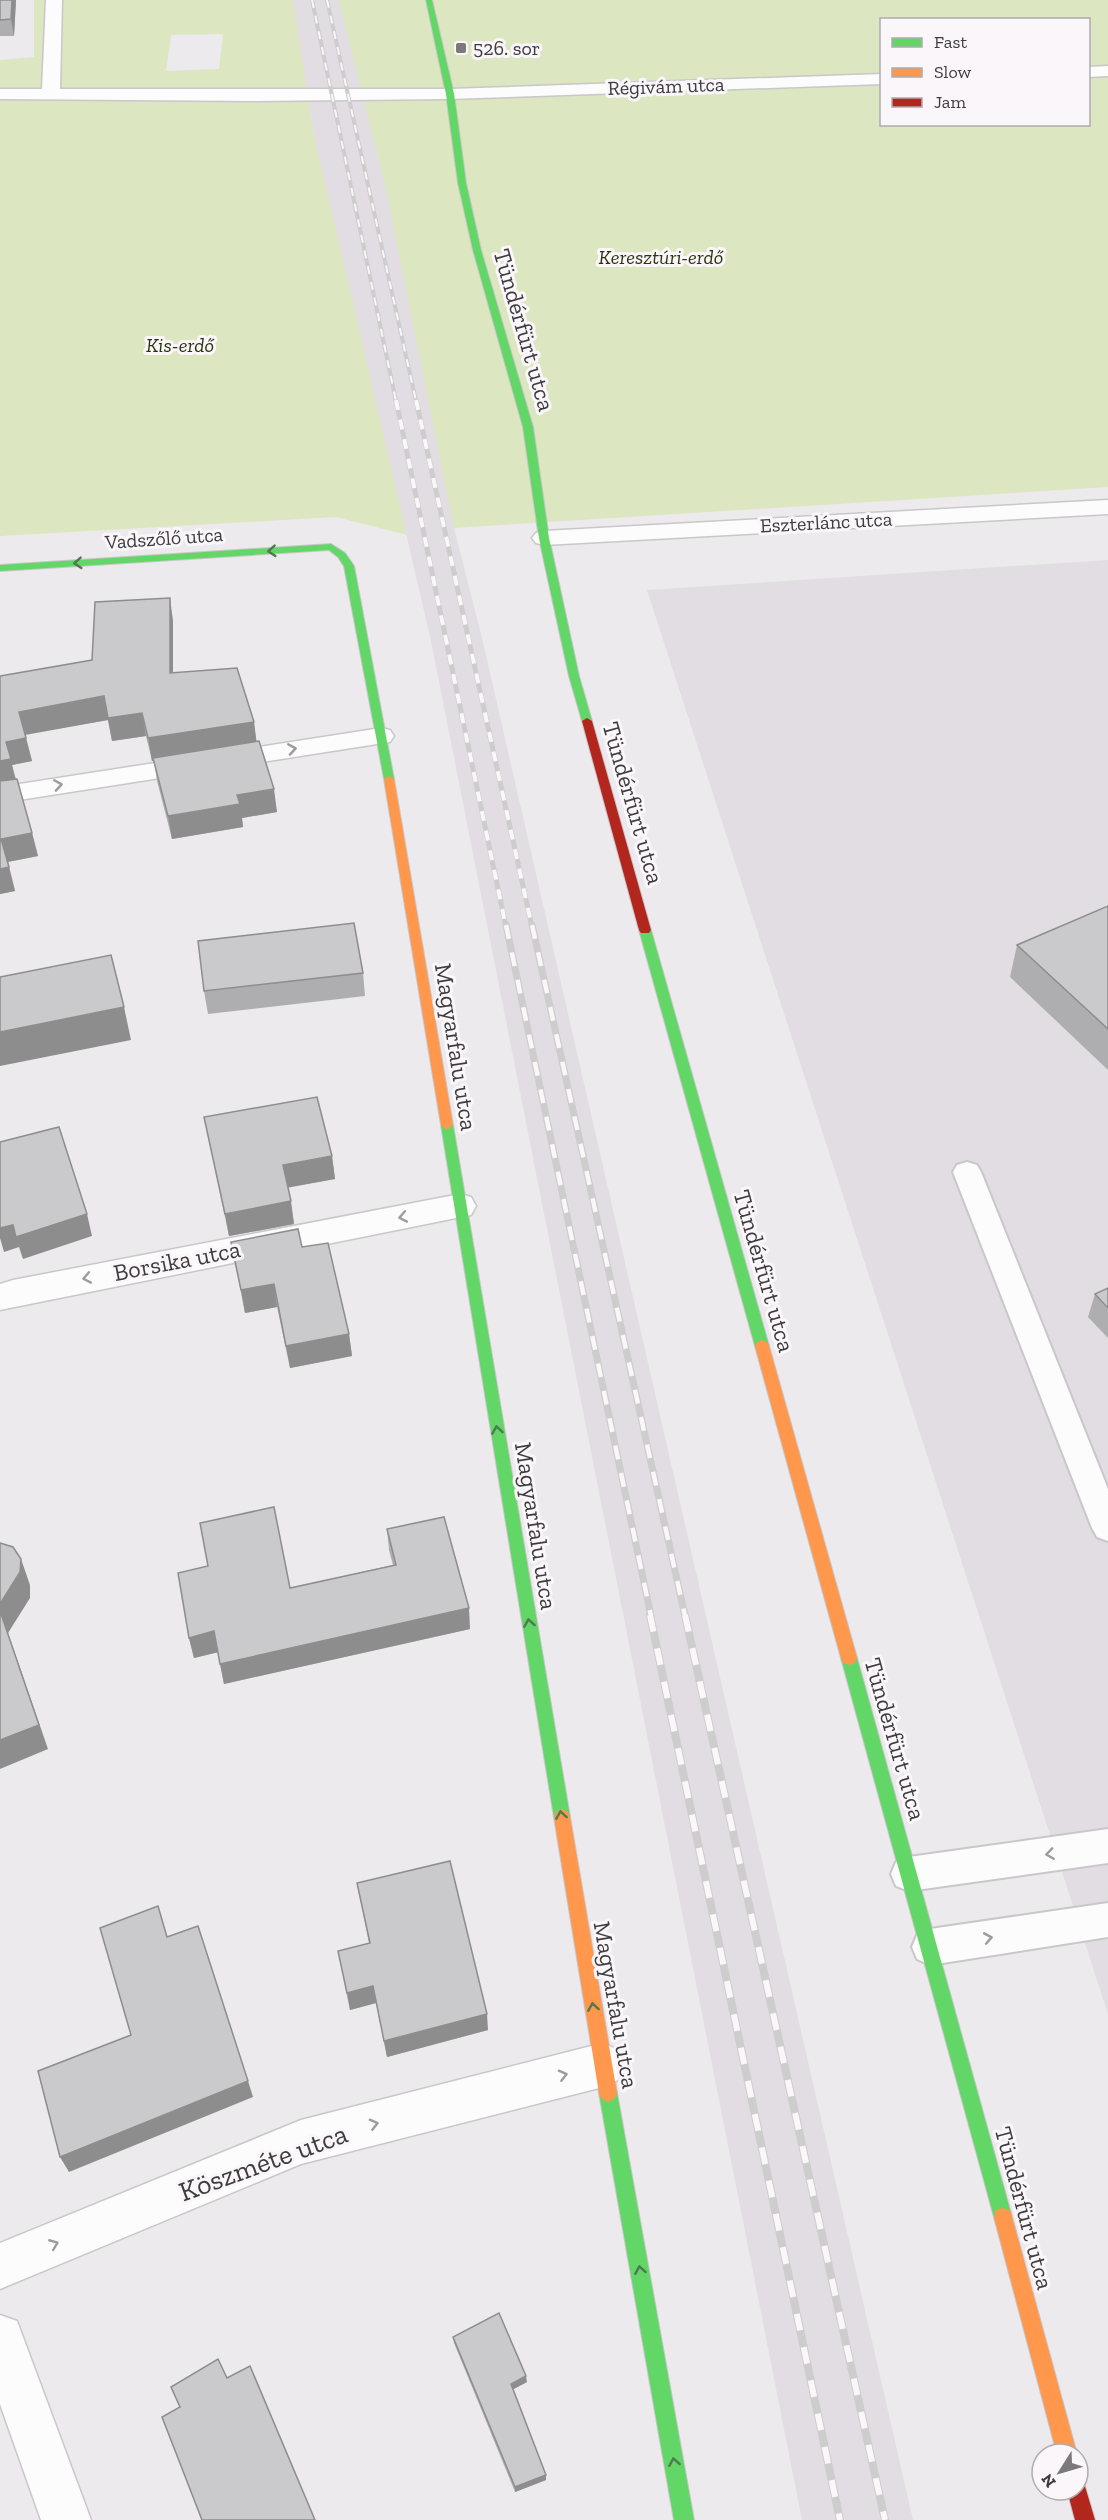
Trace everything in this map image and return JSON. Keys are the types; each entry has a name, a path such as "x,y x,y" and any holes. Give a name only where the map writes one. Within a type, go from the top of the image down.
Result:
{"street":[{"path":"51,93 54,0"},
{"name":"Tündérfürt utca","path":"429,0 450,94 462,183 477,250 528,427 544,538 577,687 930,1947 1064,2442"},
{"path":"1090,72 1108,71"},
{"name":"Régivám utca","path":"450,94 880,79"},
{"path":"0,94 254,96 450,94"},
{"name":"Eszterlánc utca","path":"544,538 1108,507"},
{"name":"Vadszőlő utca","path":"0,568 331,547"},
{"name":"Magyarfalu utca","path":"331,547 342,555 349,566 381,735 603,2065 684,2520"},
{"path":"0,795 381,735"},
{"name":"Borsika utca","path":"0,1297 460,1206"},
{"name":"Köszméte utca","path":"0,2266 302,2142 603,2065"},
{"path":"0,2338 66,2520"},
{"path":"1080,2502 1085,2520"}],"lane":[{"path":"967,1172 1108,1528"},
{"path":"909,1874 1108,1846"},
{"path":"930,1947 1108,1920"}],"shaded area":[{"path":"293,0 339,0 385,185 454,528 482,638 913,2520 802,2520 431,641 314,136"},
{"path":"1108,560 1108,2014 647,590"}],"green space":[{"name":"Kis-erdő","path":"34,0 293,0 314,136 407,535 336,517 0,536 0,60 34,57","holes":["223,34 219,69 166,71 171,35"]},
{"name":"Keresztúri-erdő","path":"339,0 1108,0 1108,487 454,528 385,185"}],"building":[{"path":"0,0 12,0 11,19 0,20"},
{"path":"170,598 170,673 237,668 254,722 148,738 142,713 108,718 104,696 19,712 26,738 6,742 11,759 0,761 0,676 92,660 95,602"},
{"path":"259,741 274,789 237,795 240,804 168,816 153,758"},
{"path":"17,779 32,833 1,839 9,867 0,869 0,781"},
{"path":"1108,906 1108,1029 1017,945"},
{"path":"354,923 363,973 204,991 198,941"},
{"path":"111,955 124,1007 0,1032 0,977"},
{"path":"317,1097 332,1156 283,1165 291,1201 225,1214 204,1117"},
{"path":"59,1127 87,1214 16,1237 13,1225 0,1228 0,1142"},
{"path":"298,1229 302,1247 328,1243 349,1334 286,1346 274,1284 241,1290 231,1242"},
{"path":"1108,1288 1108,1308 1095,1294"},
{"path":"274,1507 290,1588 396,1565 387,1529 444,1517 469,1608 220,1664 214,1631 189,1638 178,1573 208,1566 200,1523"},
{"path":"0,1543 13,1547 21,1559 20,1572 0,1604"},
{"path":"0,1611 39,1725 0,1740"},
{"path":"450,1861 487,2014 384,2041 373,1986 347,1993 338,1951 370,1943 357,1883"},
{"path":"158,1906 167,1937 198,1926 248,2081 60,2157 38,2071 131,2035 100,1928"},
{"path":"499,2313 526,2376 511,2384 546,2475 515,2487 453,2337"},
{"path":"218,2359 227,2378 250,2366 315,2520 202,2520 162,2417 180,2407 171,2387"}],"railway":[{"path":"312,0 396,401"},
{"path":"327,0 416,401"},
{"path":"396,400 506,927"},
{"path":"416,400 532,927"},
{"path":"506,925 651,1616"},
{"path":"532,925 685,1616"},
{"path":"650,1615 840,2520"},
{"path":"685,1615 885,2520"}],"traffic: fast":[{"path":"429,0 450,94 462,183 477,250 528,427 544,538 574,676 587,721"},
{"path":"0,568 331,547 342,555 349,566 389,779"},
{"path":"645,930 762,1346"},
{"path":"447,1125 562,1817"},
{"path":"849,1658 1003,2217"},
{"path":"608,2093 684,2520"}],"traffic: slow":[{"path":"389,779 447,1125"},
{"path":"762,1346 849,1658"},
{"path":"562,1817 608,2093"},
{"path":"1003,2217 1064,2442"}],"traffic: jam":[{"path":"587,721 645,930"},
{"path":"1080,2502 1085,2520"}],"place":[{"name":"526. sor","path":"461,48"}]}
